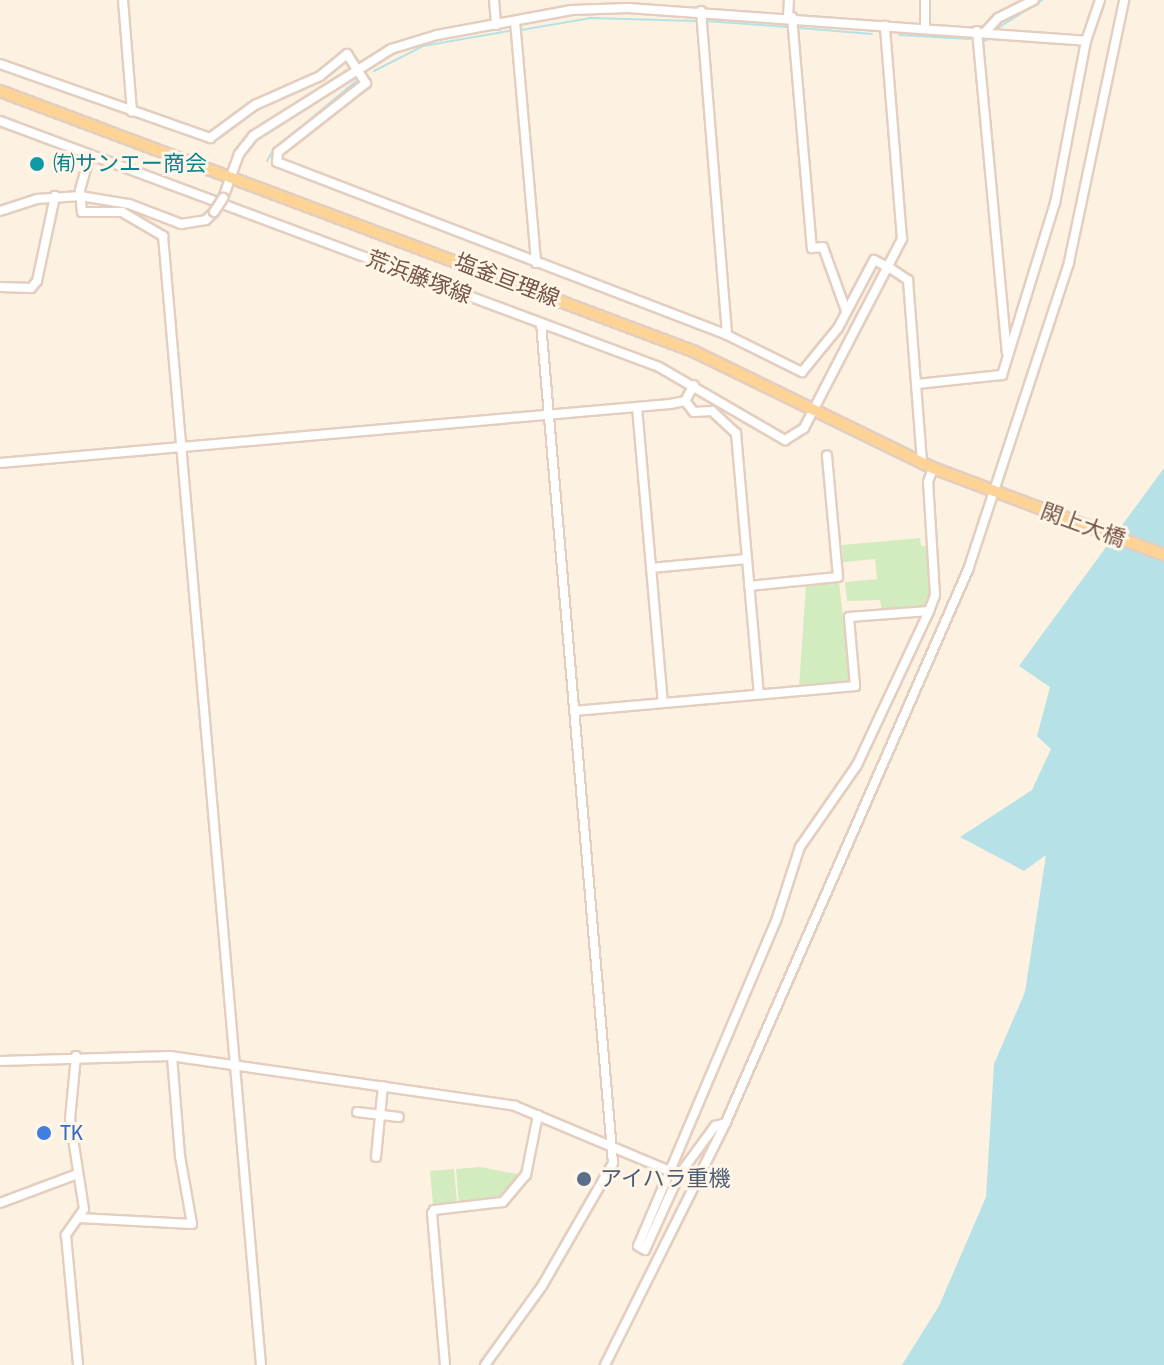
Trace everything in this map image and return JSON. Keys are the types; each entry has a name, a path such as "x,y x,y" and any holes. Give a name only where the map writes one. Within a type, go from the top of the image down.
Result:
{"main road":[{"name":"塩釜亘理線","path":"0,91 693,351 922,463 999,494"},
{"name":"閖上大橋","path":"999,494 1164,555"}],"street":[{"path":"123,0 132,112"},
{"path":"494,0 496,25"},
{"path":"676,0 677,10"},
{"path":"789,0 812,248 823,247 846,311"},
{"path":"925,0 925,28"},
{"path":"981,31 1034,0"},
{"path":"916,384 1002,375 1055,203 1086,41 1100,0"},
{"path":"605,1365 726,1123 999,494 1069,262 1124,0"},
{"path":"0,211 55,196 80,196 129,204 181,224 195,224 214,212 253,136 358,68 414,39 595,8 701,11 1086,41"},
{"path":"701,11 727,335"},
{"path":"515,21 536,263"},
{"path":"813,409 890,268 903,225 885,26"},
{"path":"981,31 1008,358"},
{"path":"0,64 210,138 255,105 320,76 347,54 366,83 278,152 277,162 727,335 802,372 846,311 874,260 908,280 922,463"},
{"name":"荒浜藤塚線","path":"0,121 541,324 694,385 785,440 804,428 813,409"},
{"path":"90,155 80,196 85,214 122,212 163,236 261,1365"},
{"path":"0,287 31,288 37,281 55,196"},
{"path":"485,1365 542,1286 613,1163 541,324"},
{"path":"685,401 694,385"},
{"path":"0,463 685,401"},
{"path":"685,401 694,412 712,411 736,433 759,694"},
{"path":"637,407 663,702"},
{"path":"749,586 838,577 827,455"},
{"path":"726,1123 715,1126 675,1172 638,1246 645,1250 675,1172 777,918 800,847 857,765 929,611 935,595 928,482 933,468"},
{"path":"651,568 747,559"},
{"path":"575,711 855,686 849,617 929,611"},
{"path":"0,1061 76,1056 172,1057 515,1106 675,1172"},
{"path":"76,1056 70,1119 84,1209 66,1235 78,1365"},
{"path":"79,1218 192,1224 180,1156 172,1057"},
{"path":"376,1157 383,1086"},
{"path":"357,1112 399,1117"},
{"path":"445,1365 432,1214 434,1210 503,1202 526,1175 538,1115"},
{"path":"0,1203 77,1174"}],"green space":[{"path":"920,538 921,546 926,546 931,590 926,607 882,611 880,600 847,601 845,582 877,579 875,559 843,562 842,545"},
{"path":"839,583 851,683 799,688 806,585"},
{"path":"480,1167 522,1175 502,1198 459,1205 456,1169"},
{"path":"454,1169 457,1206 433,1208 430,1171"}],"water":[{"path":"1164,468 1164,1365 902,1365 939,1306 986,1197 994,1064 1025,992 1046,855 1024,871 960,837 1032,790 1051,749 1037,736 1050,687 1019,666"}],"waterway":[{"path":"998,28 1042,0"},
{"path":"521,30 591,18 696,21"},
{"path":"706,21 787,27"},
{"path":"800,28 872,34"},
{"path":"374,71 423,46 509,31"},
{"path":"899,35 970,39"},
{"path":"984,41 990,39"},
{"path":"267,161 273,150 355,82"}],"place":[{"name":"㈲サンエー商会","path":"37,164"},
{"name":"TK","path":"44,1133"},
{"name":"アイハラ重機","path":"584,1179"}]}
